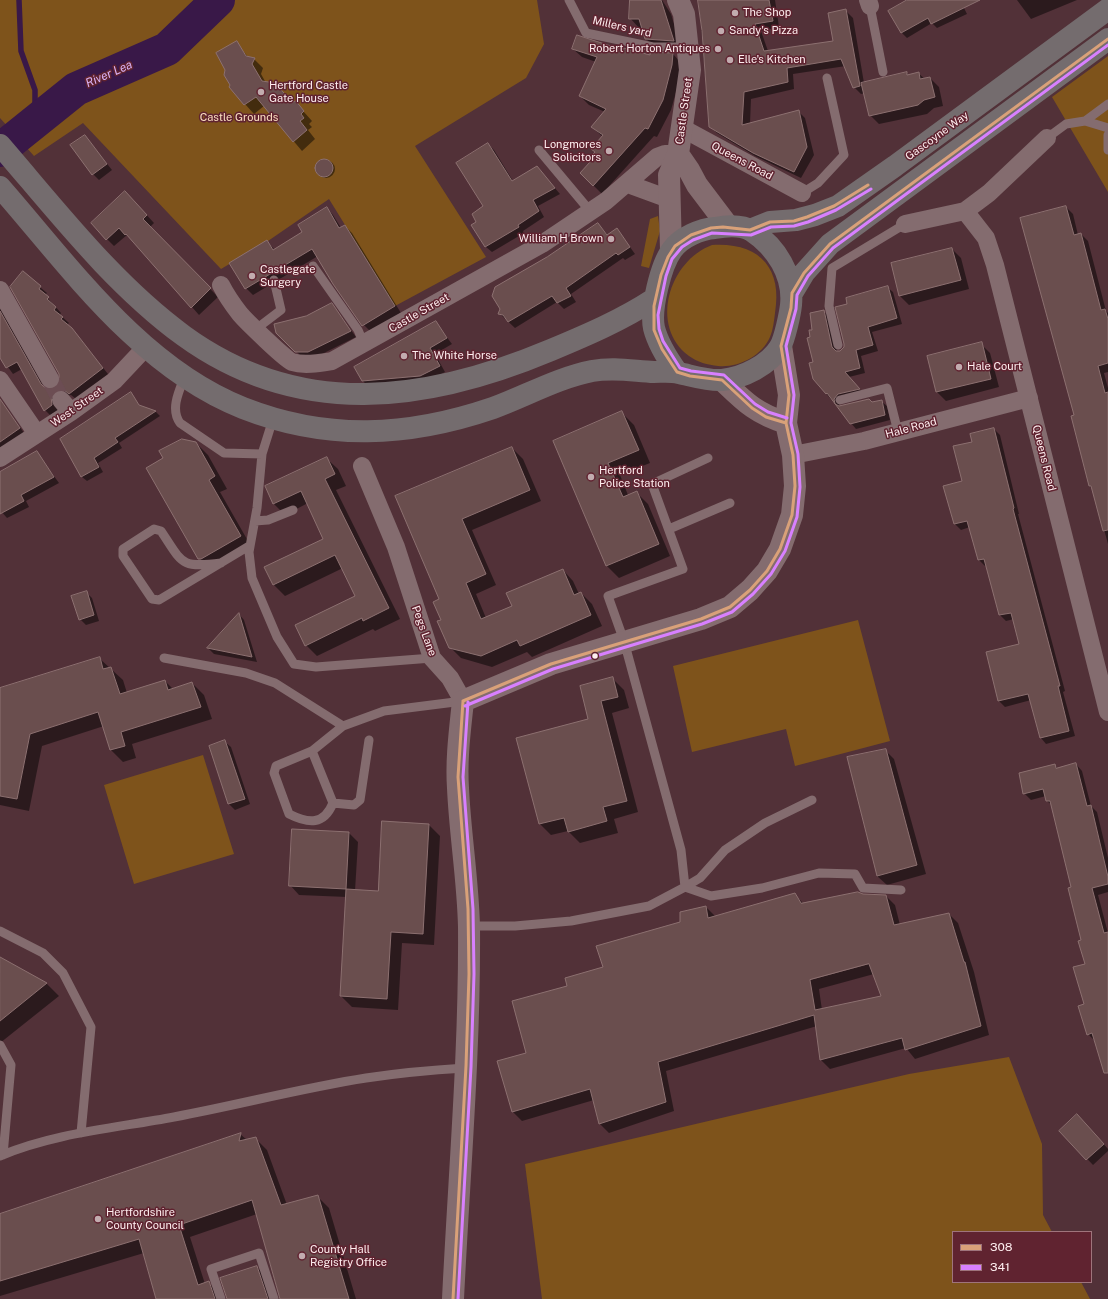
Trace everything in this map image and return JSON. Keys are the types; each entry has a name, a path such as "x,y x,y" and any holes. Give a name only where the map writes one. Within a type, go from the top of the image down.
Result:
{"highway":[{"name":"Gascoyne Way","path":"750,230 770,222 796,220 815,215 838,206 895,166 1108,9"},
{"path":"792,292 804,273 830,244 1108,39"},
{"path":"0,145 127,289 162,320 209,353 242,369 270,379 307,389 347,394 383,395 427,389 469,379 509,368 594,332 632,314 654,299"},
{"path":"0,187 101,304 146,347 185,376 229,402 273,419 326,430 361,432 405,430 448,422 495,407 579,374 612,369 676,372 690,376 722,380 746,374 766,362 781,346 791,308 792,292 785,268 776,253 750,230 728,226 707,229 683,239 671,250 659,280 654,299 653,324 658,342 676,372"}],"main road":[{"name":"Castle Street","path":"678,0 684,14 690,70 678,154"},
{"path":"671,250 669,175 678,154 690,170 697,185 728,226"},
{"path":"452,1299 465,1068 469,926 458,788 458,750 463,700 551,664 701,619 730,607 750,590 767,570 780,549 792,515 795,486 793,455 786,422 790,395 781,346"},
{"path":"722,380 752,408 766,416 786,422"}],"street":[{"name":"Queens Road","path":"682,128 802,193"},
{"path":"905,224 965,211 989,193 1047,138"},
{"name":"Castle Street","path":"221,285 240,314 285,359 292,363 315,364 332,361 542,244 628,184 656,158 665,154 678,154"},
{"path":"628,184 669,199"},
{"name":"Queens Road","path":"965,211 986,238 995,265 1108,712"},
{"path":"0,290 50,379"},
{"name":"West Street","path":"0,458 37,434 66,406 114,381 146,347"},
{"path":"0,380 37,434"},
{"name":"Hale Road","path":"793,455 864,441 1029,398"},
{"name":"Pegs Lane","path":"362,466 396,548 432,658 450,678 463,700"}],"lane":[{"name":"Millers yard","path":"569,0 586,32 653,47 688,51"},
{"path":"869,3 883,72"},
{"path":"802,193 818,183 844,155 827,78"},
{"path":"1085,121 1108,104"},
{"path":"1047,138 1066,124 1085,121 1108,128"},
{"path":"1108,135 1108,150"},
{"path":"539,150 590,211"},
{"path":"838,345 829,306 832,268 905,224"},
{"path":"314,266 358,330 364,344"},
{"path":"256,329 281,310 274,280"},
{"path":"185,376 178,394 176,409 176,418 180,424 224,453 262,454"},
{"path":"840,400 887,388 898,432"},
{"path":"273,419 262,454 255,521 249,546 252,578 277,637 294,664 316,667 432,658"},
{"path":"685,888 681,850 624,641 608,596 683,569 670,529 652,484 708,458"},
{"path":"670,529 730,503"},
{"path":"255,521 268,520 293,510"},
{"path":"221,563 203,565 187,564 180,560 161,531 154,529 123,549 123,556 152,599 159,600 221,563 249,546"},
{"path":"164,658 246,673 275,683 342,726"},
{"path":"312,752 333,803 328,814 316,821 302,821 289,814 274,773 276,766 312,752 342,726 384,711 463,700"},
{"path":"333,803 354,805 360,800 369,740"},
{"path":"469,926 515,926 571,921 649,906 685,888 700,878 725,850 765,823 812,800"},
{"path":"685,888 711,896 762,888 819,873 855,874 863,888 901,890"},
{"path":"0,931 43,953 63,973 91,1027 81,1133"},
{"path":"0,1045 11,1065 1,1155 81,1133 174,1117 366,1078 465,1068"},
{"path":"221,1299 211,1269 259,1253 274,1299"}],"green space":[{"name":"Castle Grounds","path":"0,0 537,0 544,44 526,78 415,146 486,257 395,306 329,199 268,241 221,269 83,123 34,156 0,118"},
{"path":"1108,56 1108,192 1052,97"},
{"path":"658,216 660,231 649,268 641,266 650,219"},
{"path":"712,245 728,245 742,248 754,253 764,261 771,270 775,283 775,313 770,337 761,350 755,355 741,363 733,365 714,366 703,363 689,356 677,343 670,328 667,312 669,295 675,279 685,265 697,253"},
{"path":"858,620 890,741 795,766 786,729 692,752 673,666"},
{"path":"203,755 234,854 134,884 104,785"},
{"path":"1009,1057 1042,1144 1043,1215 1051,1231 952,1231 952,1283 1082,1283 1090,1299 542,1299 525,1164 909,1074"}],"building":[{"path":"630,0 661,0 674,41 645,39 639,19 629,19"},
{"path":"698,0 769,0 773,21 755,24 764,51 833,41 828,13 846,9 860,86 853,88 841,59 787,68 788,82 744,92 742,125 799,110 807,147 794,172 753,153 709,127 702,31"},
{"path":"907,0 980,0 931,24 928,18 901,33 888,11"},
{"path":"577,35 620,49 620,47 650,55 650,52 673,53 672,65 663,100 648,129 645,128 593,186 580,173 590,162 587,160 595,152 591,149 603,135 591,127 606,109 579,96 597,57 572,49"},
{"name":"Hertford Castle Gate House","path":"237,41 246,56 255,58 252,64 262,81 275,83 292,102 296,101 304,111 301,114 304,118 300,121 307,130 293,142 256,97 244,105 229,87 230,85 224,75 225,70 216,53"},
{"path":"907,72 907,75 919,72 920,79 930,77 935,97 924,100 918,105 869,116 861,83"},
{"path":"85,135 107,164 92,175 70,145"},
{"path":"488,143 512,181 537,166 555,188 533,200 539,211 518,225 519,227 485,247 471,225 476,222 472,214 483,206 456,163"},
{"path":"324,159 330,162 333,168 330,174 324,177 318,174 315,168 318,162"},
{"path":"125,191 147,215 143,219 211,288 191,308 119,228 106,240 91,223"},
{"path":"1066,206 1074,235 1081,233 1101,310 1105,309 1108,319 1108,363 1098,366 1105,393 1108,392 1108,530 1103,531 1091,486 1089,486 1071,416 1074,415 1020,218"},
{"path":"327,207 339,228 345,225 395,306 362,326 333,284 312,249 245,289 229,263 267,240 273,250 302,232 298,225"},
{"path":"598,223 607,235 617,228 630,247 618,255 616,253 566,288 571,296 557,303 552,296 508,322 503,315 498,314 500,309 492,296 495,287 547,257"},
{"path":"952,248 961,280 899,296 891,263"},
{"path":"23,271 41,286 39,289 49,297 47,299 56,307 54,310 63,317 61,319 72,328 103,368 69,394 64,390 55,392 51,397 52,405 44,411 17,362 6,368 0,358 0,311 41,384 45,388 50,389 55,388 59,384 59,374 10,287"},
{"path":"888,286 897,318 868,327 873,345 856,350 860,368 845,372 860,389 838,394 834,399 835,404 827,393 826,394 813,379 809,363 813,362 807,338 810,337 809,330 812,330 810,313 824,310 832,347 836,351 840,351 844,347 844,344 835,307 847,304 846,298"},
{"path":"332,303 351,331 308,352 295,352 276,333 274,324 306,316"},
{"path":"436,321 447,338 430,348 440,366 420,376 362,381 354,367"},
{"name":"Hale Court","path":"982,342 991,379 936,392 927,356"},
{"path":"131,392 139,405 156,411 115,438 118,442 94,458 99,467 81,477 60,439"},
{"path":"0,399 20,428 0,442"},
{"path":"869,399 872,402 882,400 885,415 850,424 835,404 839,406"},
{"name":"Hertford Police Station","path":"622,411 639,450 608,463 623,497 637,491 659,544 606,566 553,441"},
{"path":"994,428 1014,508 1013,509 1060,686 1058,686 1069,731 1040,738 1028,694 998,701 986,652 1019,644 1011,613 999,615 984,559 978,560 967,521 954,524 943,486 962,481 953,446 972,442 970,434"},
{"path":"182,439 196,442 215,476 209,480 241,536 201,559 198,559 146,468 163,458 159,451"},
{"path":"512,447 530,490 462,519 486,574 466,583 481,619 512,606 506,593 563,569 574,595 581,592 591,615 520,646 517,640 481,656 449,648 437,621 441,620 433,602 439,599 395,496"},
{"path":"37,451 54,477 21,495 24,501 0,514 0,472"},
{"path":"327,457 335,474 325,479 389,608 363,621 362,618 305,646 295,625 355,596 335,555 273,585 264,567 323,539 301,491 273,504 265,486"},
{"path":"87,591 94,615 79,620 71,596"},
{"path":"239,613 252,657 207,648"},
{"path":"100,657 103,669 111,667 120,694 165,680 168,690 192,682 201,707 121,732 125,746 110,750 98,712 30,734 17,799 0,796 0,688"},
{"path":"613,677 618,697 601,701 627,801 603,807 607,821 568,832 564,818 539,824 516,738 588,719 580,686"},
{"path":"225,740 245,799 228,804 209,746"},
{"path":"886,749 917,865 877,876 847,757"},
{"path":"1076,763 1087,806 1091,805 1108,877 1108,884 1092,888 1104,933 1108,932 1108,1073 1104,1073 1092,1033 1087,1035 1078,1006 1084,1004 1073,967 1085,964 1078,941 1081,940 1068,888 1071,887 1050,801 1046,801 1043,789 1023,794 1019,773 1055,764 1056,768"},
{"path":"382,821 429,824 423,934 391,932 387,999 340,996 346,889 378,891"},
{"path":"292,829 349,832 346,889 289,886"},
{"path":"858,892 863,894 886,895 894,925 949,913 965,962 981,1026 905,1050 902,1038 820,1060 814,1015 658,1062 666,1102 599,1124 590,1089 512,1112 497,1061 526,1053 512,1001 567,986 565,978 603,967 596,946 680,922 680,912 706,906 708,918 795,893 801,903","holes":["869,964 881,996 815,1010 810,980"]},
{"path":"0,957 47,983 0,1021"},
{"path":"1077,1114 1104,1144 1086,1160 1059,1131"},
{"name":"Hertfordshire County Council","path":"241,1133 239,1141 256,1137 281,1205 318,1195 349,1299 280,1299 252,1200 179,1225 198,1285 209,1281 215,1299 156,1299 139,1239 0,1281 0,1214"},
{"path":"257,1266 268,1299 227,1299 220,1278"}],"waterway":[{"path":"19,0 21,51 35,90 35,120"},
{"name":"River Lea","path":"0,150 76,89 167,49 218,0"}],"tunnel":[{"path":"50,379 61,400"}],"transit line":[{"name":"308","path":"463,701 551,664 701,619 730,607 750,590 767,571 780,549 792,515 795,486 793,455 786,423 789,395 781,346 791,308 792,293 804,273 830,244 1108,39"},
{"name":"341","path":"465,706 553,669 702,624 732,612 753,594 771,574 785,551 797,517 800,487 798,454 791,423 794,395 786,346 796,309 797,295 808,276 833,248 1108,45"},
{"name":"308","path":"786,423 766,417 752,408 722,380 690,376 677,372 662,349 654,330 654,306 661,275 668,257 675,246 691,235 711,228 723,227 750,230 770,222 794,221 834,206 868,185"},
{"name":"341","path":"787,418 768,412 755,404 724,375 691,371 680,368 663,341 659,329 658,315 666,276 672,259 682,247 693,240 712,233 751,235 771,227 794,226 808,222 836,210 871,189"},
{"name":"308","path":"453,1299 466,1066 469,974 468,909 458,777 463,701"},
{"name":"341","path":"458,1299 471,1067 474,974 473,909 463,777 468,702"}],"place":[{"name":"The Shop","path":"735,13"},
{"name":"Sandy's Pizza","path":"721,31"},
{"name":"Robert Horton Antiques","path":"718,49"},
{"name":"Elle's Kitchen","path":"730,60"},
{"name":"Hertford Castle Gate House","path":"261,92"},
{"name":"Longmores Solicitors","path":"609,151"},
{"name":"William H Brown","path":"611,239"},
{"name":"Castlegate Surgery","path":"252,276"},
{"name":"The White Horse","path":"404,356"},
{"name":"Hale Court","path":"959,367"},
{"name":"Hertford Police Station","path":"591,477"},
{"name":"Hertfordshire County Council","path":"98,1219"},
{"name":"County Hall Registry Office","path":"302,1256"}]}
